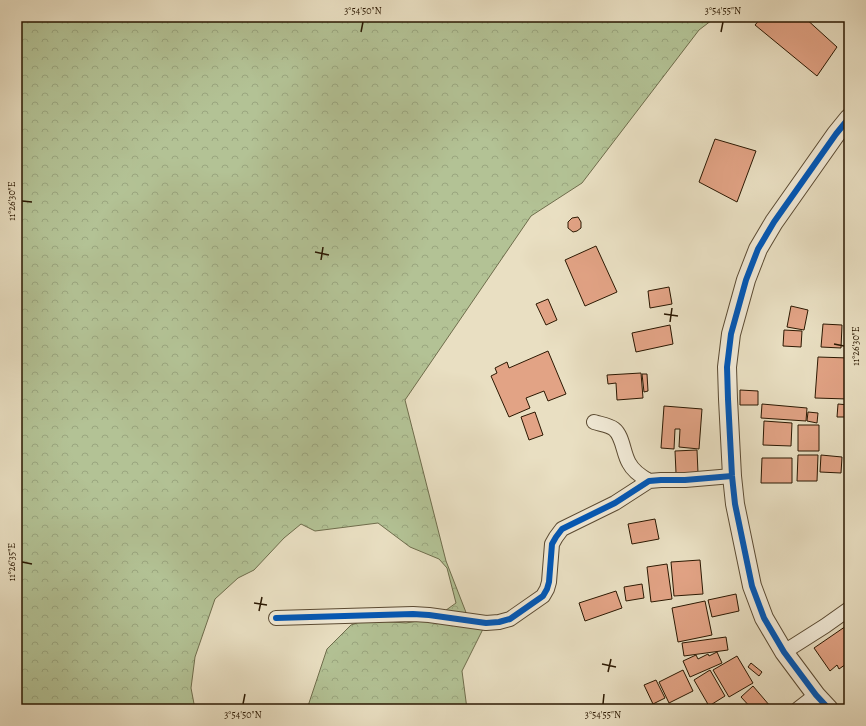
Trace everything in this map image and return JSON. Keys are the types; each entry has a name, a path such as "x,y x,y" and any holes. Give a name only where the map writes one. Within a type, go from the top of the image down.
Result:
{"street":[{"path":"829,709 816,695 784,652 764,618 752,586 735,504 732,476 727,367 731,334 746,280 758,249 774,222 849,118"},
{"path":"594,422 615,429 619,435 629,464 649,482"},
{"path":"276,618 413,614 486,623 510,619 543,596 549,582 552,544 562,529 615,503 649,482 732,476"},
{"path":"784,652 825,626 849,608"},
{"path":"798,709 816,695"}],"green space":[{"path":"17,17 716,17 699,30 582,183 531,216 405,400 446,561 467,615 486,623 462,671 467,709 307,709 327,649 351,625 365,620 406,623 435,618 456,603 447,568 439,559 410,547 378,523 315,531 301,524 284,538 254,570 238,578 215,599 195,657 191,688 195,709 17,709"}],"building":[{"path":"762,17 804,17 837,47 817,76 755,25"},
{"path":"715,139 756,151 737,202 699,182"},
{"path":"578,217 581,222 581,228 573,232 568,228 568,222 572,218"},
{"path":"596,246 617,292 585,306 565,260"},
{"path":"669,287 672,304 650,308 648,291"},
{"path":"548,299 557,320 546,325 536,304"},
{"path":"791,306 808,310 804,330 787,327"},
{"path":"823,324 842,325 841,348 821,347"},
{"path":"670,325 673,344 636,352 632,333"},
{"path":"784,330 802,331 801,347 783,346"},
{"path":"548,351 566,394 548,401 544,391 526,398 530,408 509,417 491,376 497,373 495,368 507,362 509,368"},
{"path":"818,357 849,358 848,399 815,398"},
{"path":"641,373 643,398 617,400 616,383 608,384 607,375"},
{"path":"642,374 647,374 648,391 644,392"},
{"path":"740,390 758,391 758,405 740,405"},
{"path":"762,404 807,408 806,421 761,418"},
{"path":"838,404 849,405 849,417 837,417"},
{"path":"664,406 702,409 699,449 679,447 680,429 675,429 674,449 661,448"},
{"path":"535,412 543,435 529,440 521,417"},
{"path":"808,412 818,413 817,423 807,421"},
{"path":"764,421 792,423 791,446 763,445"},
{"path":"798,425 819,425 819,451 798,451"},
{"path":"697,450 698,473 676,473 675,451"},
{"path":"798,455 818,455 817,481 797,481"},
{"path":"821,455 842,457 841,473 820,472"},
{"path":"762,458 792,458 792,483 761,483"},
{"path":"655,519 659,539 632,544 628,524"},
{"path":"700,560 703,594 674,596 671,562"},
{"path":"667,564 672,599 651,602 647,567"},
{"path":"642,584 644,598 626,601 624,587"},
{"path":"616,591 622,608 585,621 579,603"},
{"path":"736,594 739,611 712,617 708,600"},
{"path":"705,601 712,635 678,642 672,608"},
{"path":"849,624 849,662 839,669 837,665 830,671 814,648"},
{"path":"726,637 728,650 684,656 682,643"},
{"path":"717,652 722,663 690,677 683,661 696,655 698,659 708,654 709,656"},
{"path":"737,656 753,683 729,697 713,670"},
{"path":"751,663 762,672 759,676 748,667"},
{"path":"683,670 693,691 669,703 659,682"},
{"path":"710,670 725,696 709,706 694,680"},
{"path":"656,680 665,698 653,704 644,685"},
{"path":"753,686 770,706 766,709 752,709 741,697"}],"cycle path":[{"path":"829,709 816,695 784,652 764,618 752,586 735,504 732,476 727,367 731,334 746,280 758,249 774,222 849,118"},
{"path":"276,618 413,614 486,623 510,619 543,596 549,582 552,544 562,529 615,503 649,481 732,476"}]}
